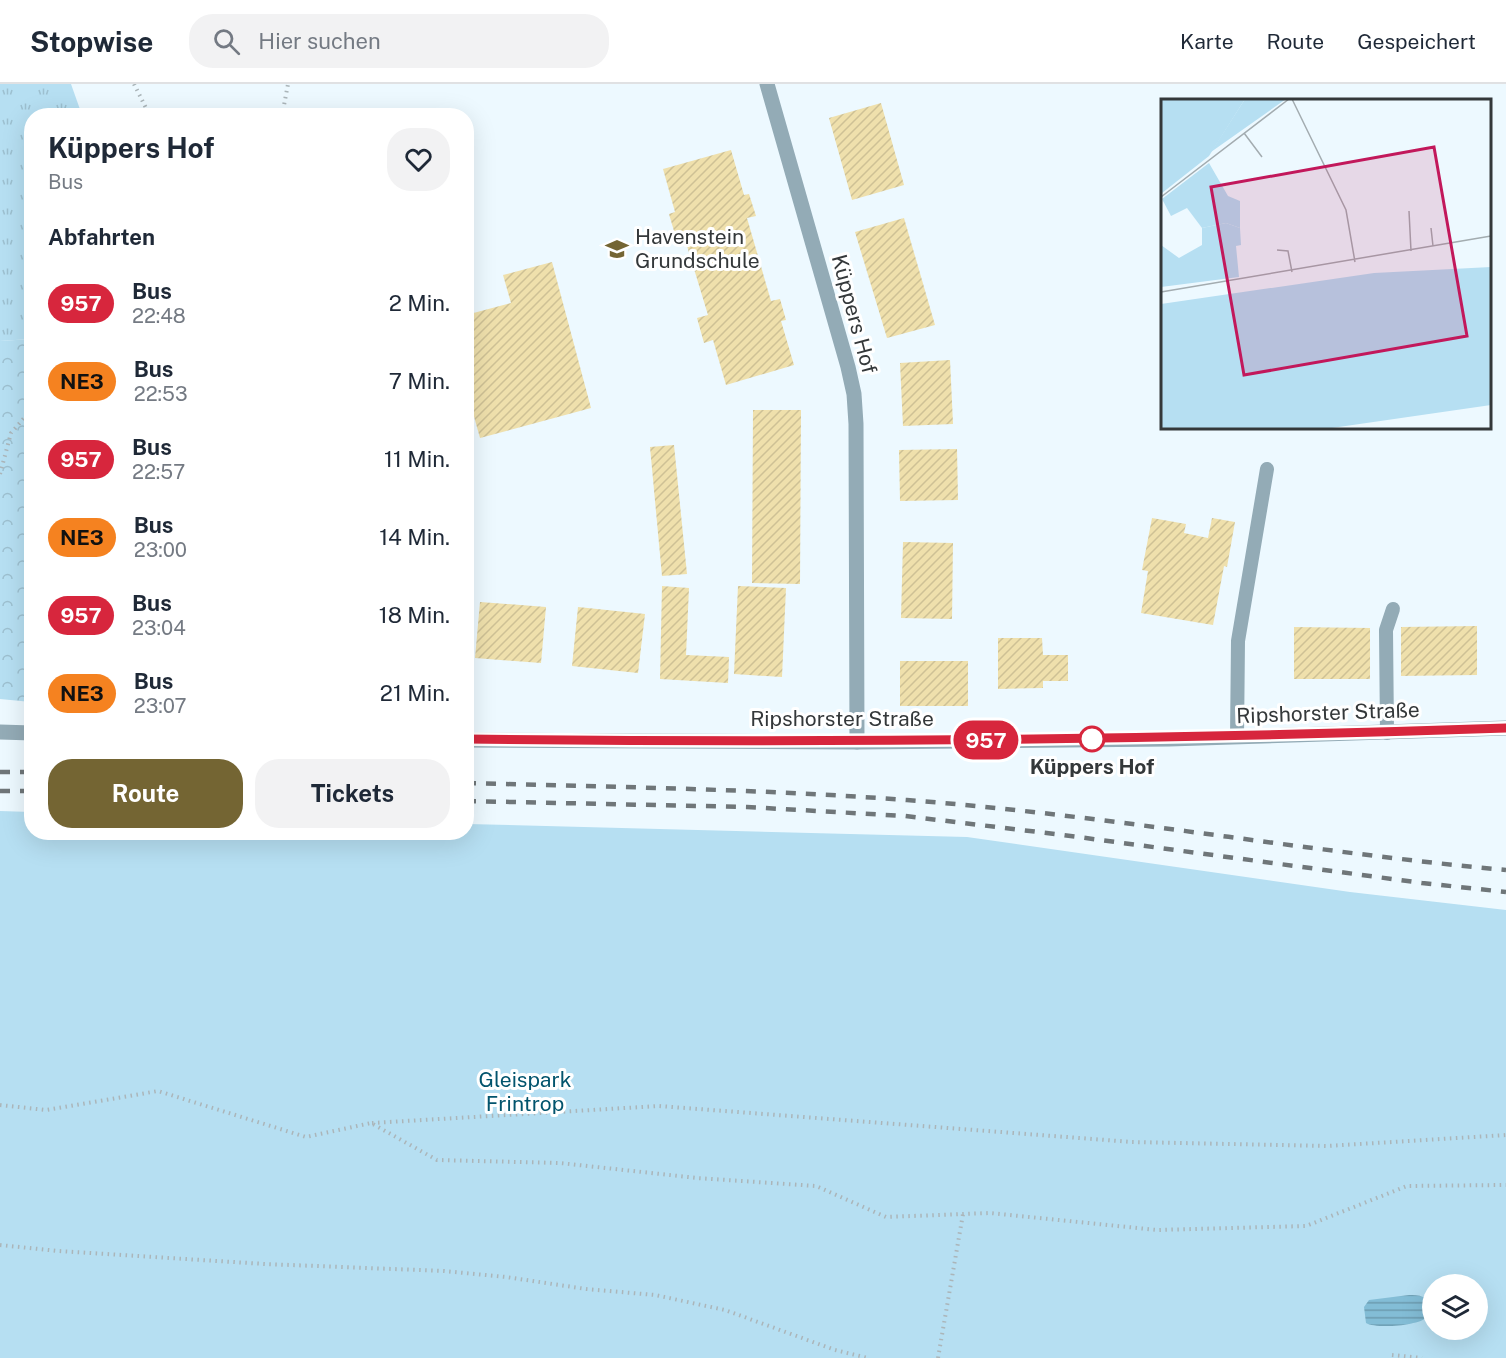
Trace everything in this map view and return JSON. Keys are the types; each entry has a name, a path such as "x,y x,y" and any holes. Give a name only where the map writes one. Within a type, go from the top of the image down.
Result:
{"street":[{"name":"Küppers Hof","path":"767,84 854,394 857,742"},
{"name":"Ripshorster Straße","path":"474,740 857,742 1237,737 1506,728"},
{"path":"0,732 24,733"}],"lane":[{"path":"1237,737 1238,641 1267,469"},
{"path":"1387,733 1386,630 1393,609"}],"path":[{"path":"134,84 146,108"},
{"path":"284,108 288,84"},
{"path":"0,474 11,433 24,418"},
{"path":"0,1105 46,1110 158,1091 306,1137 371,1123 659,1106 1132,1142 1327,1146 1506,1135"},
{"path":"371,1123 437,1160 560,1163 697,1178 816,1186 886,1217 990,1213 1157,1230 1306,1226 1407,1186 1506,1185"},
{"path":"938,1358 963,1214"},
{"path":"0,1245 265,1264 444,1271 506,1277 586,1289 655,1295 725,1310 835,1350 868,1358"},
{"path":"1392,1355 1422,1358"}],"green space":[{"path":"0,84 71,84 80,108 24,108 24,339 0,341"},
{"path":"24,340 24,701 0,699 0,341"},
{"name":"Gleispark Frintrop","path":"0,811 24,812 24,840 474,840 474,824 967,837 1350,892 1506,910 1506,1358 0,1358"}],"shaded area":[{"path":"1409,1295 1422,1297 1422,1320 1397,1326 1371,1325 1366,1323 1364,1307 1369,1300"}],"building":[{"path":"881,103 904,185 852,200 829,118"},
{"path":"731,150 744,195 749,194 756,216 747,218 771,301 780,299 786,320 781,321 794,365 726,385 713,340 704,343 697,318 708,315 684,236 676,238 669,214 675,212 663,169"},
{"path":"904,218 935,325 887,338 855,232"},
{"path":"552,262 591,408 480,438 474,417 474,313 511,303 503,275"},
{"path":"950,360 953,424 903,426 900,363"},
{"path":"753,410 801,410 800,584 752,583"},
{"path":"674,445 687,574 662,576 650,447"},
{"path":"957,449 958,500 900,501 899,450"},
{"path":"1152,518 1186,524 1184,533 1208,538 1212,518 1235,522 1213,625 1141,613 1148,571 1142,570"},
{"path":"903,542 953,543 952,619 901,618"},
{"path":"662,586 689,588 686,655 729,657 728,683 660,679"},
{"path":"738,586 786,588 782,677 734,674"},
{"path":"480,602 546,607 541,663 475,658"},
{"path":"578,607 645,614 638,673 572,666"},
{"path":"1477,626 1477,675 1401,676 1401,627"},
{"path":"1294,627 1370,628 1370,679 1294,679"},
{"path":"998,638 1042,638 1043,655 1068,655 1068,681 1043,681 1043,688 998,689"},
{"path":"900,661 968,661 968,706 900,706"}],"railway":[{"path":"0,772 24,772"},
{"path":"474,783 742,791 907,800 1057,815 1356,854 1506,870"},
{"path":"0,791 24,791"},
{"path":"474,801 747,807 905,816 1506,892"}],"bus line":[{"name":"957","path":"474,739 857,742 1169,739 1506,728"}],"place":[{"name":"Havenstein Grundschule","path":"617,249"},
{"name":"Küppers Hof","path":"1092,739"}]}
